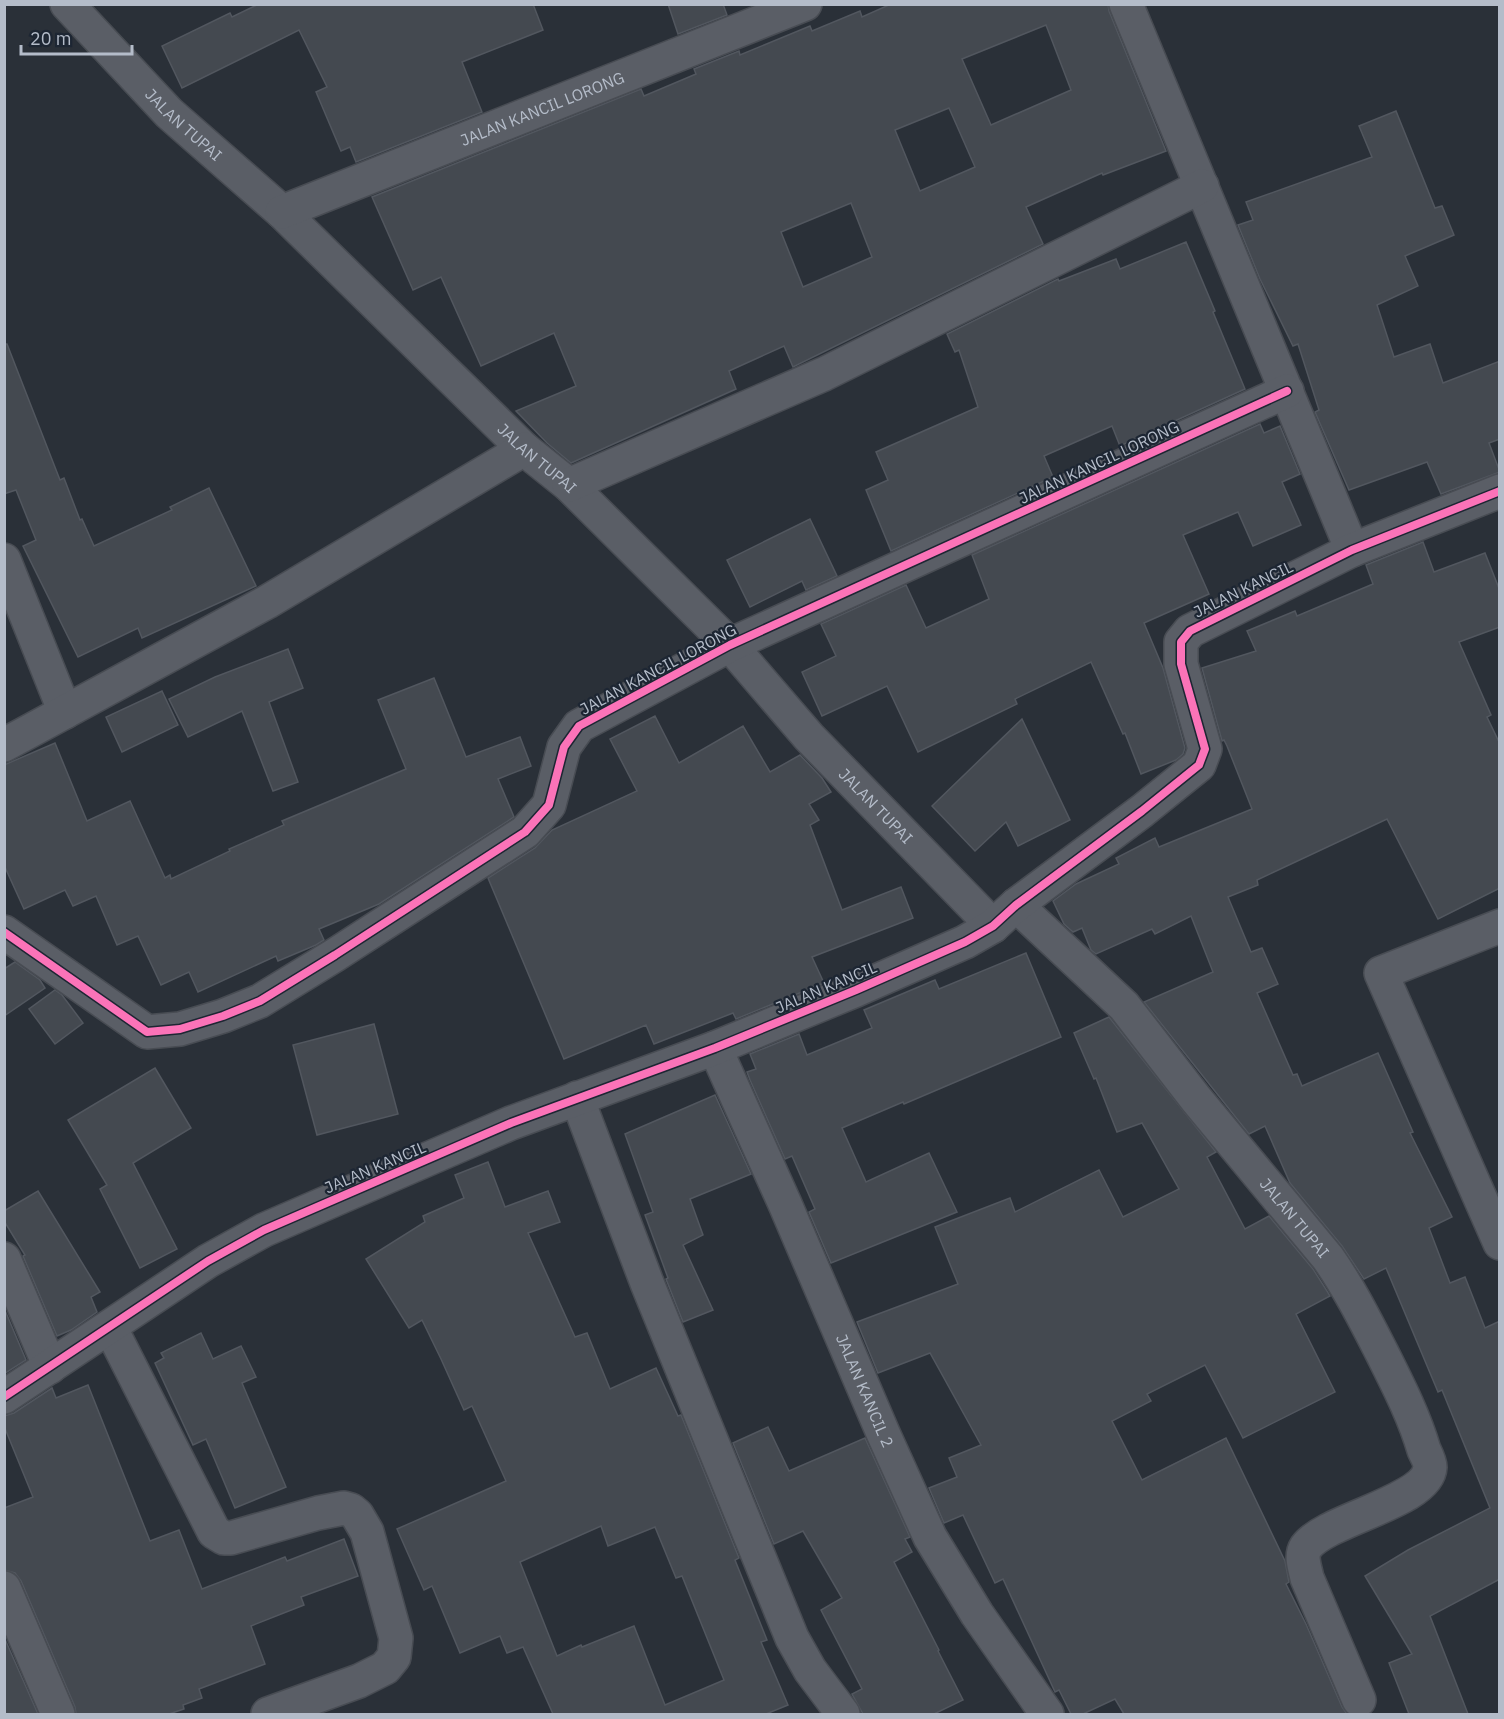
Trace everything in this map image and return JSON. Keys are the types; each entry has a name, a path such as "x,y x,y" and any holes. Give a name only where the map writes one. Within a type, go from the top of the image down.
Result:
{"street":[{"name":"JALAN TUPAI","path":"67,4 169,113 282,212 524,448 569,485 730,645 809,737 1005,915 1124,1006 1196,1099 1328,1258 1346,1284 1397,1384 1420,1435 1430,1467 1423,1483 1399,1498 1317,1536 1305,1548 1303,1560 1307,1578 1359,1700"},
{"name":"JALAN KANCIL LORONG","path":"282,212 805,4"},
{"path":"1126,4 1352,550"},
{"path":"569,485 824,374 1202,186"},
{"name":"JALAN KANCIL LORONG","path":"4,932 147,1032 180,1029 223,1016 260,1001 525,832 549,805 564,747 579,726 730,645 1287,391"},
{"path":"4,745 267,602 524,448"},
{"name":"JALAN KANCIL","path":"4,1397 208,1261 264,1230 511,1123 715,1048 965,942 1005,915 1199,765 1205,749 1181,664 1181,642 1190,631 1352,550 1500,491"},
{"path":"4,560 65,712"},
{"path":"1500,926 1381,973 1500,1243"},
{"name":"JALAN KANCIL 2","path":"715,1048 930,1537 977,1614 1047,1714"},
{"path":"577,1098 647,1283 792,1638 810,1670 843,1714"},
{"path":"4,1259 50,1367"},
{"path":"110,1327 214,1532 224,1538 231,1538 318,1513 344,1508 357,1515 367,1532 396,1638 394,1657 385,1668 359,1681 268,1714"},
{"path":"4,1588 58,1714"}],"building":[{"path":"259,4 533,4 543,30 462,62 482,112 356,162 350,147 341,151 316,92 327,87 299,30 182,88 162,46 230,13 232,17"},
{"path":"668,4 723,4 727,15 678,34"},
{"path":"891,4 1108,4 1166,151 1103,175 1102,173 1026,207 1043,244 793,367 784,346 729,371 736,389 571,463 547,443 516,411 576,386 554,333 481,366 441,277 413,290 372,197 641,89 644,96 696,74 694,69 739,51 740,55 810,26 812,31 860,11 862,17","holes":["1046,25 1071,90 991,125 962,59","949,108 975,167 920,191 895,130","851,203 872,257 803,287 781,232"]},
{"path":"1396,111 1435,208 1442,206 1454,235 1405,256 1418,286 1377,305 1394,357 1430,344 1443,383 1500,361 1500,439 1489,443 1500,472 1441,494 1427,462 1349,490 1315,412 1319,410 1298,344 1293,346 1260,279 1238,225 1253,220 1246,202 1372,157 1359,126"},
{"path":"1186,242 1245,389 1120,446 1112,426 1044,456 1053,477 891,551 866,490 888,480 876,452 978,407 959,350 955,352 947,334 1058,279 1059,281 1116,259 1120,269"},
{"path":"4,344 7,344 60,480 64,478 80,520 82,519 94,546 172,510 170,507 209,488 256,586 142,638 138,628 78,657 23,546 36,540 16,490 4,494"},
{"path":"1260,424 1264,433 1280,426 1300,474 1282,482 1301,525 1253,546 1238,512 1183,535 1209,594 1144,623 1163,668 1185,748 1183,754 1176,760 1141,774 1125,733 1123,734 1091,662 1015,699 1017,704 918,752 887,686 822,716 802,672 836,656 821,624 906,585 926,628 989,599 972,555"},
{"path":"810,519 837,576 806,590 802,581 750,607 727,560"},
{"path":"1423,542 1434,572 1485,553 1500,591 1500,627 1459,642 1491,715 1487,717 1500,744 1500,888 1438,919 1387,819 1257,880 1258,885 1228,897 1251,952 1262,948 1278,984 1257,993 1293,1075 1297,1074 1302,1086 1378,1053 1413,1132 1410,1133 1452,1217 1429,1228 1450,1283 1465,1277 1485,1328 1500,1321 1500,1579 1430,1616 1468,1714 1409,1714 1389,1663 1412,1654 1365,1576 1408,1550 1490,1508 1442,1390 1438,1392 1386,1268 1364,1279 1342,1246 1290,1183 1265,1126 1249,1134 1144,1002 1213,972 1191,916 1155,934 1152,929 1096,954 1091,950 1082,928 1073,932 1064,924 1053,901 1076,884 1119,864 1116,858 1155,838 1159,847 1252,809 1227,746 1224,740 1222,741 1202,668 1256,651 1247,631 1295,611 1297,616 1373,584 1366,565"},
{"path":"288,649 303,688 269,702 298,782 273,791 242,711 188,737 169,699 215,677"},
{"path":"434,678 466,757 520,737 531,766 498,779 514,817 379,904 319,929 324,940 316,945 278,961 276,956 198,992 189,972 161,985 138,936 117,945 96,896 73,906 65,890 24,909 4,865 4,765 55,743 87,821 130,801 165,878 170,875 171,879 230,851 229,849 284,825 282,821 406,769 378,700"},
{"path":"162,691 178,725 122,752 106,717"},
{"path":"655,716 679,763 743,726 770,772 800,755 822,778 831,792 809,804 819,820 810,825 842,910 901,887 913,918 812,957 824,983 736,1019 733,1013 654,1044 646,1025 564,1059 488,878 535,848 552,830 637,791 610,739"},
{"path":"1022,719 1070,820 1018,846 1006,822 975,851 932,806"},
{"path":"1026,953 1061,1037 842,1128 866,1182 929,1153 957,1212 831,1263 809,1212 815,1209 792,1156 785,1159 750,1080 747,1072 756,1069 750,1054 799,1034 807,1055 872,1028 864,1010 935,980 939,989"},
{"path":"15,962 40,980 45,988 4,1016 4,969"},
{"path":"55,990 62,995 83,1023 55,1044 29,1009"},
{"path":"1109,1017 1216,1152 1207,1157 1245,1229 1269,1216 1313,1269 1327,1291 1330,1296 1296,1314 1335,1392 1243,1438 1205,1365 1147,1394 1151,1401 1112,1421 1142,1480 1226,1438 1285,1561 1289,1582 1286,1584 1347,1714 1124,1714 1115,1699 1083,1714 1071,1714 1059,1690 1055,1692 1003,1579 995,1583 963,1515 944,1523 929,1488 957,1477 949,1458 981,1445 930,1353 878,1373 857,1322 958,1284 935,1227 1010,1198 1015,1212 1099,1170 1123,1217 1179,1189 1142,1123 1117,1132 1096,1078 1094,1079 1074,1033"},
{"path":"374,1024 398,1114 317,1135 293,1045"},
{"path":"155,1068 191,1128 133,1163 177,1249 140,1268 100,1189 107,1185 68,1120"},
{"path":"715,1095 751,1174 690,1199 703,1235 683,1245 713,1310 683,1322 645,1215 653,1212 625,1134"},
{"path":"488,1162 505,1207 548,1191 560,1222 528,1233 575,1337 587,1333 610,1389 656,1368 678,1416 681,1415 739,1558 735,1560 767,1640 761,1642 788,1705 766,1714 553,1714 523,1647 507,1653 500,1636 460,1653 432,1586 424,1590 397,1529 506,1481 472,1406 464,1410 422,1320 409,1328 366,1259 425,1222 423,1216 464,1198 455,1175","holes":["601,1526 608,1546 655,1527 676,1578 682,1576 724,1680 665,1705 634,1626 557,1656 520,1562"]},
{"path":"38,1191 100,1292 91,1297 97,1312 71,1330 57,1336 23,1256 25,1255 4,1221 4,1211"},
{"path":"4,1308 26,1360 4,1374"},
{"path":"201,1333 213,1359 241,1346 256,1377 242,1383 286,1487 235,1508 206,1439 193,1445 155,1363 164,1358 161,1353"},
{"path":"88,1385 150,1541 179,1530 202,1589 285,1557 287,1561 344,1539 358,1576 301,1597 304,1605 251,1626 265,1664 199,1689 202,1698 183,1705 184,1709 169,1714 76,1714 21,1581 15,1573 4,1570 4,1508 33,1497 4,1426 4,1416 14,1413 52,1388 56,1398"},
{"path":"768,1427 789,1471 865,1438 910,1537 905,1539 912,1552 894,1562 963,1700 934,1714 863,1714 852,1694 862,1689 821,1610 842,1598 803,1531 774,1544 733,1443"},
{"path":"4,1637 38,1714 4,1714"}],"cycle path":[{"path":"4,932 147,1032 180,1029 223,1016 260,1001 525,832 549,805 564,747 579,726 730,645 1287,391"},
{"path":"4,1397 208,1261 264,1230 511,1123 715,1048 856,990 965,942 993,926 1016,905 1142,811 1199,765 1205,749 1181,664 1181,642 1190,631 1352,550 1500,491"}]}
